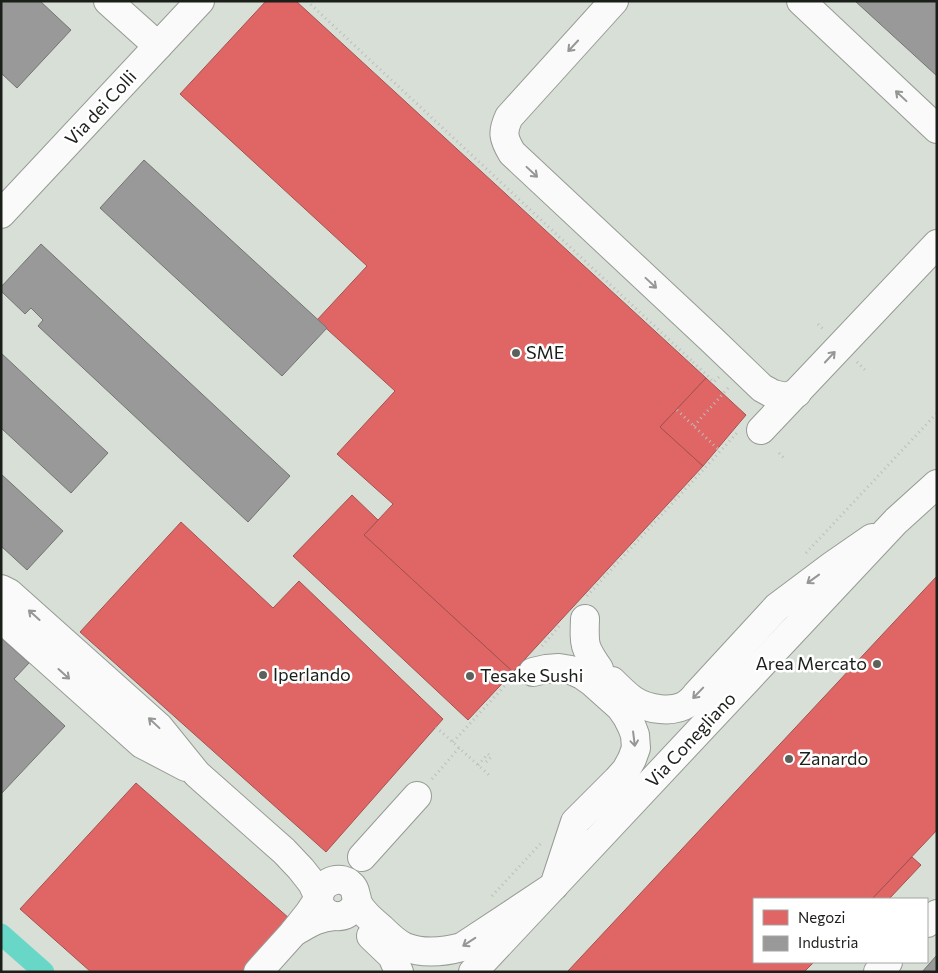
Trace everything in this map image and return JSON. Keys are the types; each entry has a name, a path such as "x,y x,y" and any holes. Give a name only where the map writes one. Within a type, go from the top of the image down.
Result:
{"street":[{"path":"108,1 158,46"},
{"name":"Via dei Colli","path":"1,214 200,1"},
{"path":"801,1 937,130"},
{"path":"602,4 509,116 504,126 503,135 506,144 512,152 762,388 773,394 786,396 797,393"},
{"path":"762,388 766,404 761,430 937,244"},
{"name":"Via Conegliano","path":"474,972 902,515 937,474"},
{"name":"Via Conegliano","path":"902,515 937,484"},
{"path":"534,664 568,657 573,658 589,663 599,669 631,699 642,705 652,708 678,708 687,704 696,695 777,607 902,515"},
{"path":"1,589 9,593 159,727 197,774 284,851 303,866 318,874 340,898 361,927 392,956 400,972"},
{"path":"579,611 586,650 599,669"},
{"path":"1,618 142,744 197,774"},
{"path":"340,898 363,912 404,947 435,951 462,947 554,886 576,822 626,770 636,748 635,736 620,707 592,682 571,670 559,668 546,669 534,664"},
{"path":"258,972 309,913 340,898 356,876 357,867 362,857 417,796"},
{"path":"878,972 887,963"}],"path":[{"path":"307,1 694,361 714,382 723,373"},
{"path":"694,426 733,382"},
{"path":"677,410 720,451"},
{"path":"802,558 937,413"},
{"path":"453,742 534,664 740,430"},
{"path":"779,453 786,460"},
{"path":"436,727 490,774"},
{"path":"417,796 460,748"},
{"path":"478,765 488,754 491,757 484,764"}],"building: Negozi":[{"name":"SME","path":"266,1 296,1 706,378 660,427 703,466 513,672 364,535 393,504 337,454 395,391 317,320 367,266 180,94"},
{"path":"706,378 746,415 703,466 660,427"},
{"path":"352,495 378,520 364,535 513,672 468,720 293,556"},
{"name":"Iperlando","path":"181,522 273,608 299,581 443,719 326,852 80,632"},
{"path":"937,576 937,830 873,898 753,898 753,963 813,963 804,972 567,972"},
{"path":"136,783 290,919 245,972 91,972 20,909"},
{"path":"912,857 921,865 890,898 873,898"}],"building: Industria":[{"path":"1,1 40,1 71,30 17,88 1,73"},
{"path":"855,1 937,1 937,76"},
{"path":"144,160 327,328 282,376 100,208"},
{"path":"41,244 290,476 248,522 38,326 43,320 31,308 25,314 1,291 1,287"},
{"path":"1,353 108,453 71,493 1,428"},
{"path":"1,474 63,531 27,570 1,546"},
{"path":"1,638 29,663 14,679 65,726 1,794"},
{"path":"937,955 937,972 922,972"}],"waterway":[{"path":"1,934 44,972"}],"place":[{"name":"SME","path":"516,353"},
{"name":"Area Mercato","path":"877,664"},
{"name":"Iperlando","path":"263,675"},
{"name":"Tesake Sushi","path":"470,676"},
{"name":"Zanardo","path":"789,759"}]}
